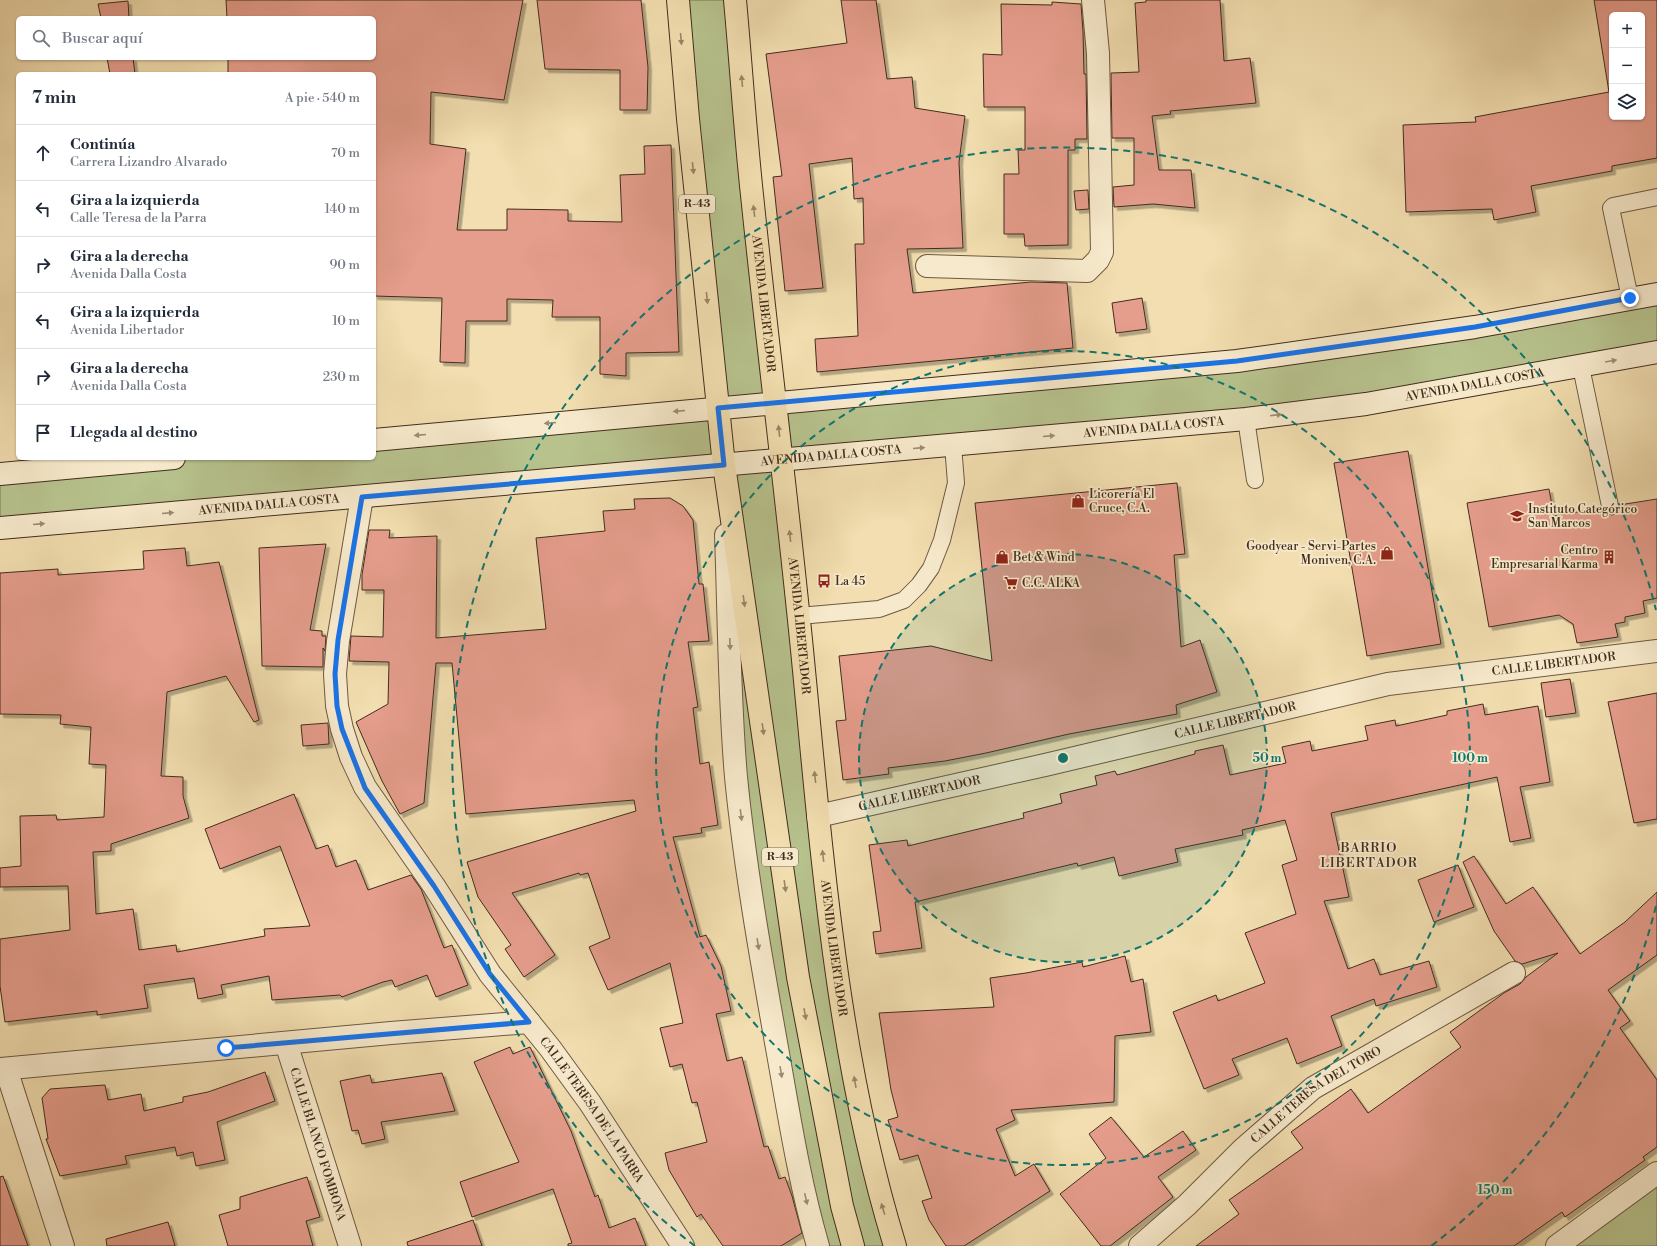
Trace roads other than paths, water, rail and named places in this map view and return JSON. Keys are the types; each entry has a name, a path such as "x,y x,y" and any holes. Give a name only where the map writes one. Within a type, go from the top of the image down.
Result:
{"main road":[{"name":"R-43","path":"678,0 724,465 798,977 831,1155 842,1206 853,1246"},
{"name":"AVENIDA LIBERTADOR","path":"735,0 752,194 783,460 818,816 841,999 858,1102 879,1193 895,1246"}],"street":[{"path":"927,266 1087,271 1098,260 1102,252 1098,53 1093,0"},
{"path":"376,440 1237,361 1475,327 1657,294"},
{"name":"AVENIDA DALLA COSTA","path":"0,528 1246,419 1366,404 1581,367 1657,352"},
{"path":"0,474 43,464 130,460"},
{"name":"R-43","path":"724,465 731,680 739,799 758,941 793,1143 818,1246"},
{"name":"CALLE TERESA DE LA PARRA","path":"362,497 338,640 335,674 337,706 342,729 365,788 434,886 490,974 529,1022 590,1103 683,1246"},
{"name":"CALLE LIBERTADOR","path":"818,816 1045,765 1388,684 1657,651"},
{"name":"CALLE TERESA DEL TORO","path":"1140,1246 1181,1210 1243,1149 1313,1088 1514,972"},
{"path":"63,1246 3,1069 529,1022"},
{"name":"CALLE BLANCO FOMBONA","path":"286,1043 350,1246"},
{"path":"1557,1246 1657,1173"}],"lane":[{"path":"1630,298 1611,208 1613,206 1657,196"},
{"path":"1581,367 1610,506"},
{"path":"1246,419 1255,480"},
{"path":"799,616 880,609 904,600 919,585 931,568 942,540 956,483 953,445"}],"place":[{"name":"Licorería El Cruce, C.A.","path":"1078,501"},
{"name":"Instituto Categórico San Marcos","path":"1517,516"},
{"name":"Goodyear - Servi-Partes Moniven, C.A.","path":"1387,553"},
{"name":"Bet & Wind","path":"1002,557"},
{"name":"Centro Empresarial Karma","path":"1609,557"},
{"name":"La 45","path":"824,581"},
{"name":"C.C. ALKA","path":"1011,583"}],"district":[{"name":"BARRIO LIBERTADOR","path":"1369,856"}]}
